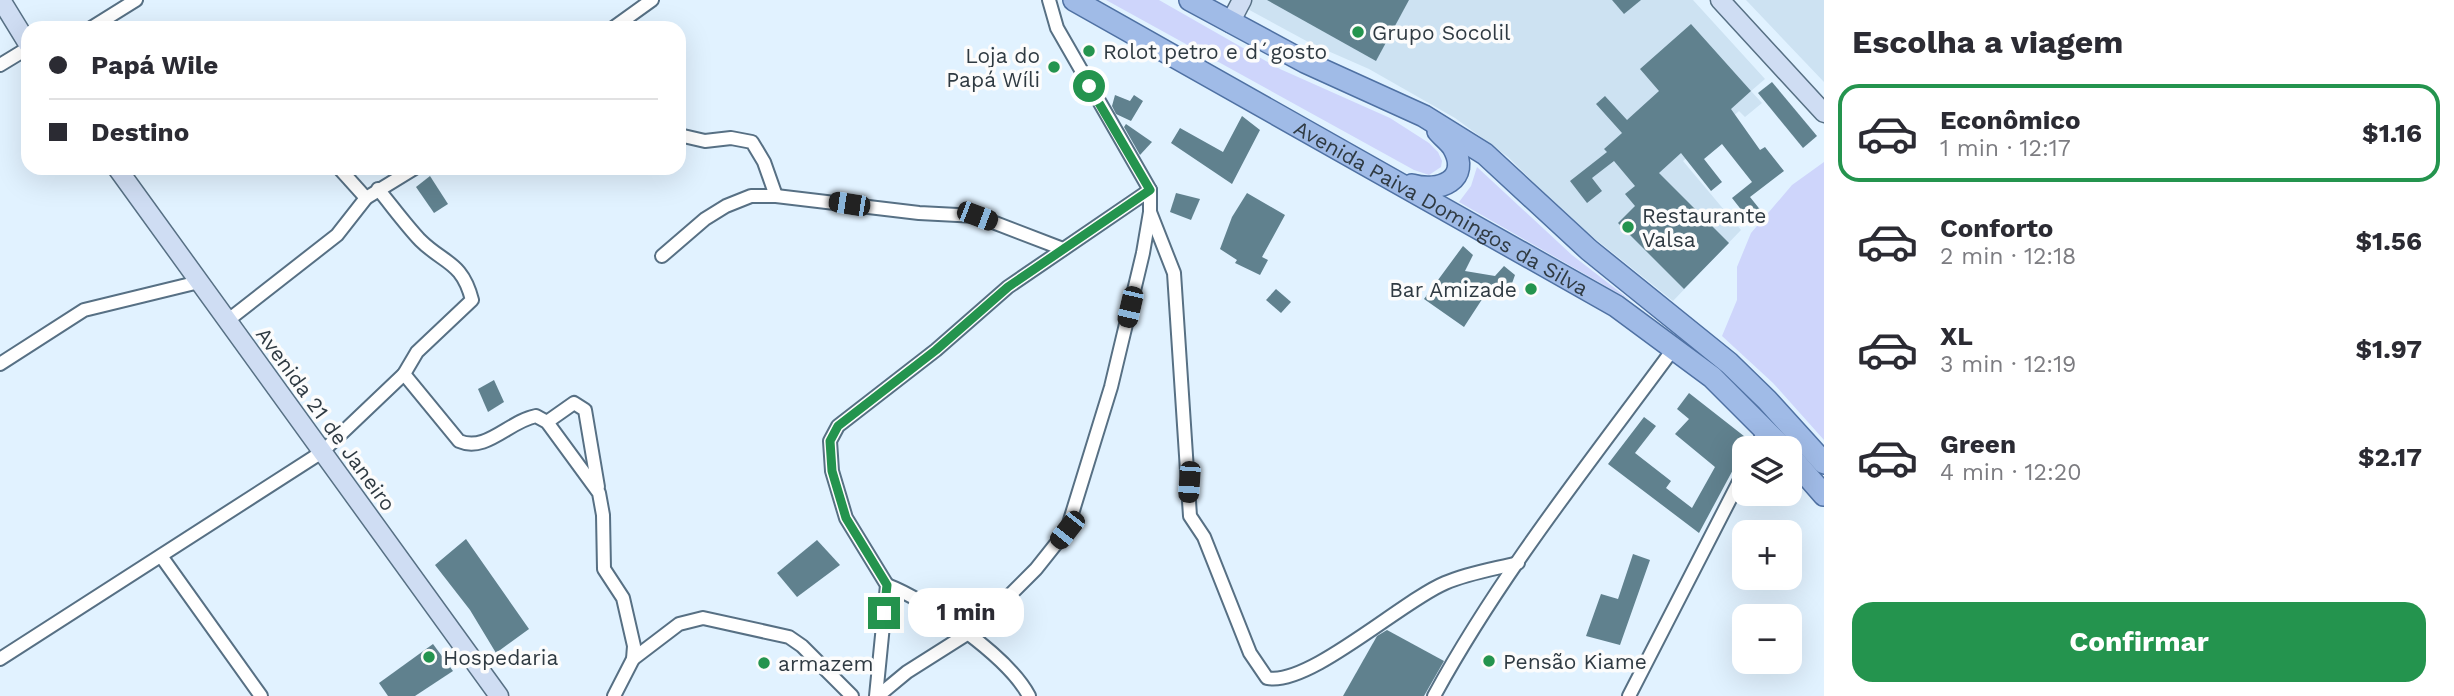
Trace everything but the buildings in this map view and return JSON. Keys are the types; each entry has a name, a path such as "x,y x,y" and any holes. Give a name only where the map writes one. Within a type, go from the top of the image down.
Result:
{"main road":[{"path":"1,0 21,34"},
{"name":"Avenida Paiva Domingos da Silva","path":"1074,0 1615,306 1712,377 1773,436"},
{"name":"Avenida Paiva Domingos da Silva","path":"1190,0 1305,62 1424,116 1493,160 1589,250 1711,347 1767,400 1824,463"},
{"path":"1230,23 1242,0"},
{"path":"1720,0 1824,113"},
{"path":"1391,179 1423,189 1439,189 1450,183 1455,175 1457,160 1453,147 1424,116"},
{"name":"Avenida 21 de Janeiro","path":"122,175 499,696"},
{"path":"1802,470 1824,495"}],"street":[{"path":"102,21 136,0"},
{"path":"623,21 652,0"},
{"path":"877,696 907,672 967,634 1036,569 1067,530 1111,387 1150,212 1150,190 1057,28 1049,0"},
{"path":"0,65 21,51"},
{"path":"686,137 705,141 731,138 752,142 764,162 776,196"},
{"path":"345,175 366,198"},
{"path":"227,321 337,235 366,198 403,175"},
{"path":"0,659 322,452 404,374 417,352 472,300 467,280 456,266 423,242 378,189"},
{"path":"877,696 887,585 846,518 832,471 830,441 838,426 936,350 1008,287 1094,231 1150,190"},
{"path":"662,256 705,219 726,205 751,196 776,196 919,213 977,216 1063,249"},
{"path":"1150,212 1174,273 1190,516 1204,537 1250,653 1267,678 1277,680 1321,663 1411,601 1447,582 1518,563"},
{"path":"0,364 84,310 199,282"},
{"path":"1434,696 1462,644 1674,348"},
{"path":"404,374 459,441 468,445 479,444 524,418 536,416 547,422 599,493"},
{"path":"547,422 574,403 585,410 603,515 604,569 624,598 634,646 633,659 614,696"},
{"path":"1762,436 1766,428"},
{"path":"1629,696 1732,495"},
{"path":"161,556 261,696"},
{"path":"887,585 917,597 967,634 1007,668 1029,696"},
{"path":"633,659 679,624 703,618 789,637 802,646 852,696"}],"shaded area":[{"path":"1106,0 1159,0 1280,69 1390,118 1429,143 1438,152 1442,161 1441,167 1429,175 1414,170"},
{"path":"1231,0 1693,0 1765,79 1751,91 1762,103 1745,117 1739,111 1683,161 1741,230 1673,301 1569,218 1508,157 1455,118 1369,69 1312,44"},
{"path":"1746,0 1824,0 1824,82"},
{"path":"1824,162 1824,440 1773,383 1722,336 1737,300 1737,267 1751,233 1792,185"},
{"path":"1477,167 1572,255 1630,300 1459,202 1471,186"}],"place":[{"name":"Grupo Socolil","path":"1358,32"},
{"name":"Rolot petro e d´gosto","path":"1089,51"},
{"name":"Loja do Papá Wíli","path":"1054,67"},
{"name":"Restaurante Valsa","path":"1628,227"},
{"name":"Bar Amizade","path":"1531,289"},
{"name":"Hospedaria","path":"429,657"},
{"name":"Pensão Kiame","path":"1489,661"},
{"name":"armazem","path":"764,663"}],"route":[{"path":"884,613 887,585 846,518 832,471 830,441 838,426 936,350 1008,287 1041,262 1094,231 1150,190 1089,86"}]}
